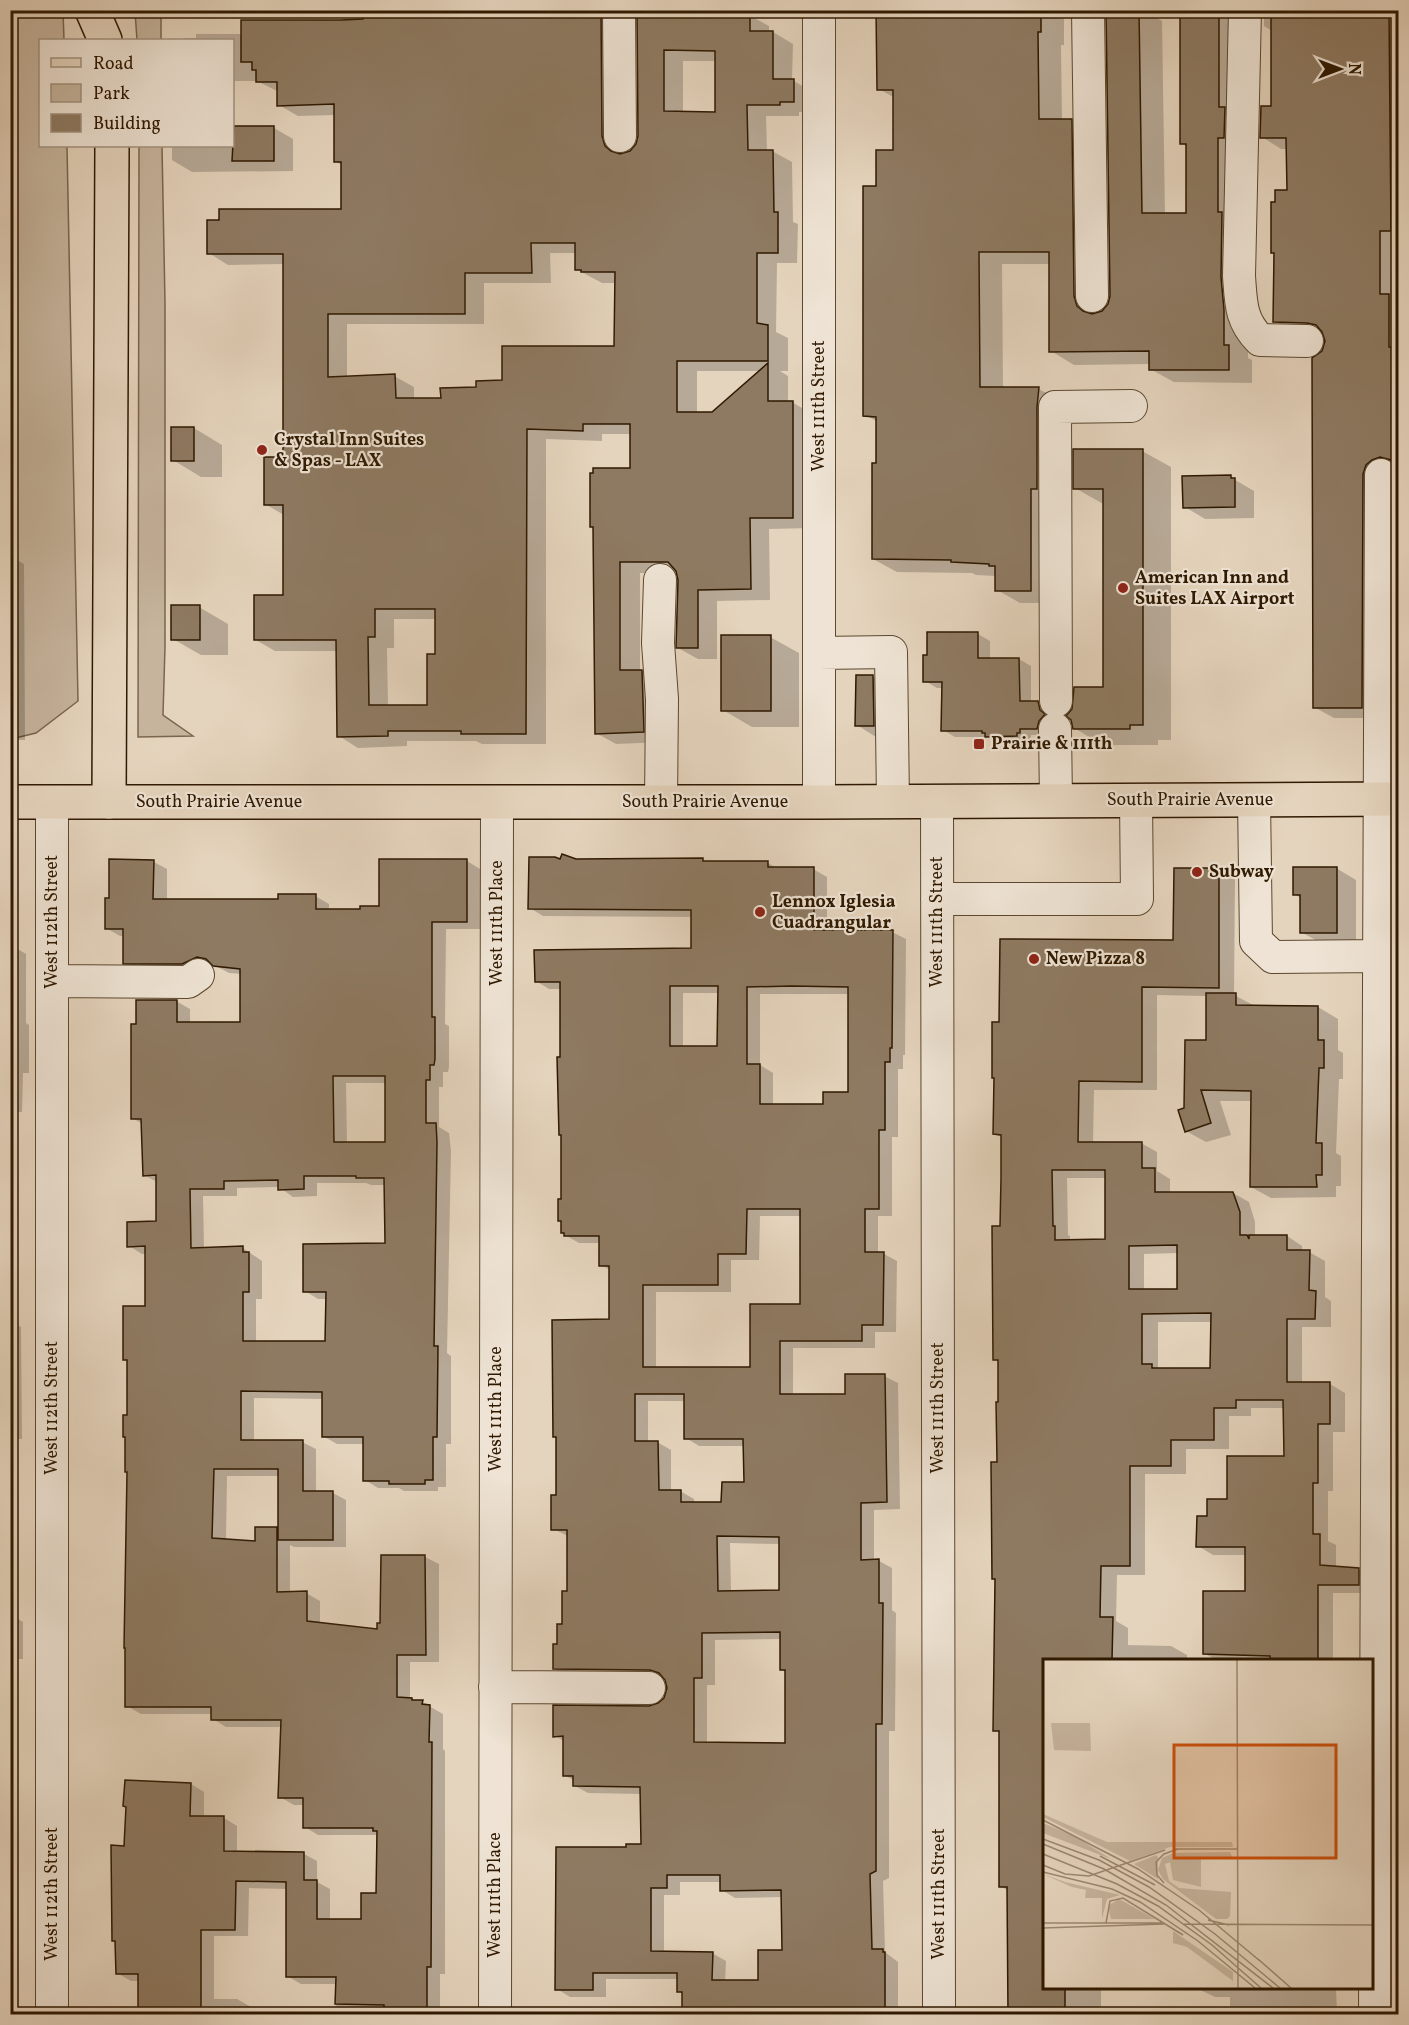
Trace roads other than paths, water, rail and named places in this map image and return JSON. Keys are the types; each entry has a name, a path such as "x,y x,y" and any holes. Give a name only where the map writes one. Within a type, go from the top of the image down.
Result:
{"main road":[{"path":"92,10 105,39"},
{"path":"109,10 111,39"},
{"path":"109,802 112,147"},
{"name":"South Prairie Avenue","path":"10,802 1389,800"}],"street":[{"path":"619,10 620,136"},
{"name":"West 111th Street","path":"819,10 819,802"},
{"path":"1088,10 1092,296"},
{"path":"1245,10 1239,276 1241,310 1251,331 1260,340 1307,341"},
{"path":"1056,801 1055,407 1131,406"},
{"path":"1375,2014 1385,945 1389,800 1381,475"},
{"path":"660,580 658,643 662,699 661,802"},
{"path":"819,653 891,652 892,802"},
{"path":"937,899 1137,898 1136,800"},
{"path":"1254,800 1256,941 1273,957 1385,945"},
{"name":"West 111th Street","path":"937,801 939,2014"},
{"name":"West 112th Street","path":"52,802 52,2014"},
{"name":"West 111th Place","path":"495,2014 497,803"},
{"path":"52,981 188,982 194,980 198,975"},
{"path":"495,1688 649,1688"}],"place":[{"name":"Crystal Inn Suites & Spas - LAX","path":"262,450"},
{"name":"American Inn and Suites LAX Airport","path":"1123,588"},
{"name":"Prairie & 111th","path":"979,744"},
{"name":"Subway","path":"1197,872"},
{"name":"Lennox Iglesia Cuadrangular","path":"760,912"},
{"name":"New Pizza 8","path":"1034,959"}]}
